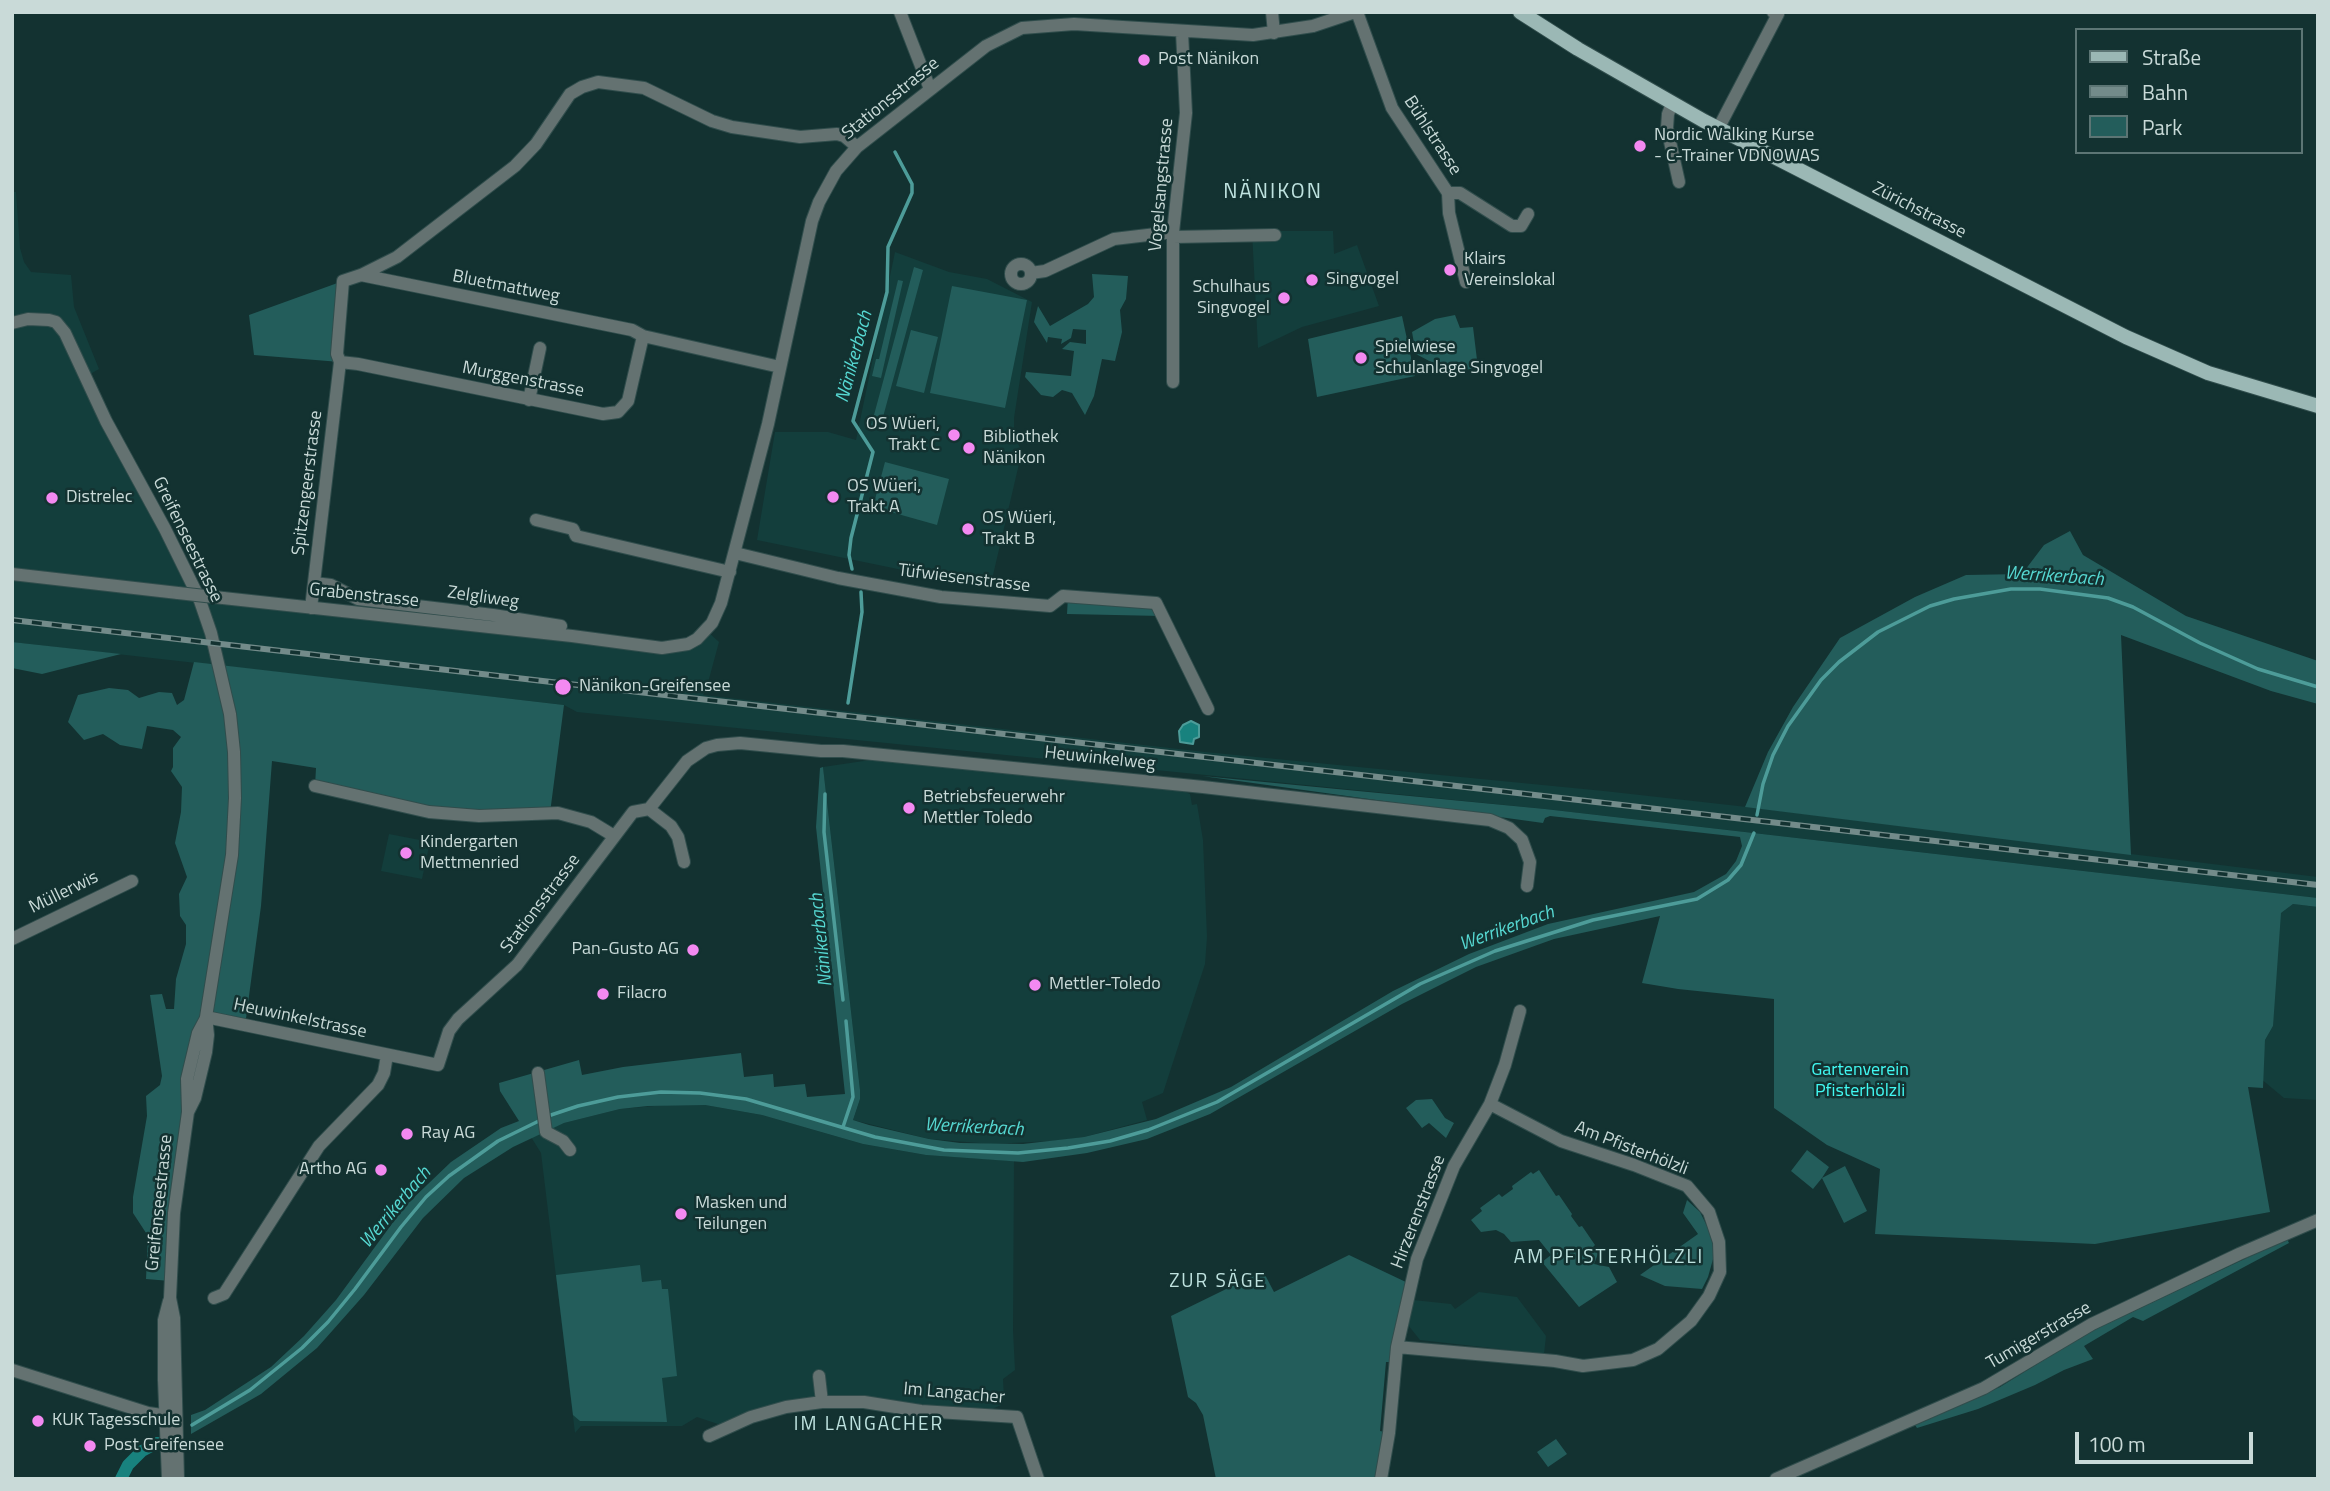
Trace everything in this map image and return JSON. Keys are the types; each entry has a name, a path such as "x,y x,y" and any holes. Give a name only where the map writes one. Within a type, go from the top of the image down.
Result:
{"main road":[{"name":"Zürichstrasse","path":"1520,12 1718,129 2165,356 2208,373 2318,406"}],"street":[{"path":"900,12 930,89"},
{"path":"1272,12 1274,33"},
{"name":"Stationsstrasse","path":"706,630 717,613 730,572 813,221 819,202 836,171 857,147 986,46 1023,28 1074,24 1182,32 1274,33 1312,26 1356,12"},
{"name":"Bühlstrasse","path":"1356,12 1392,108 1448,192 1449,213 1466,282"},
{"path":"1718,129 1775,13"},
{"name":"Vogelsangstrasse","path":"1173,382 1173,234 1186,125 1182,32"},
{"path":"361,275 402,253 515,166 536,144 570,94 598,82 644,88 712,121 732,127 800,137 837,134 844,136 857,147"},
{"path":"1672,104 1667,128 1679,182"},
{"path":"1448,192 1460,193 1512,226 1521,226 1528,214"},
{"path":"1031,273 1045,271 1114,239 1173,234 1275,235"},
{"name":"Spitzengeerstrasse","path":"311,608 340,362 337,354 343,281 361,275"},
{"name":"Bluetmattweg","path":"361,275 632,330 643,336 780,367"},
{"name":"Greifenseestrasse","path":"12,323 28,319 50,320 60,327 69,341 106,421 199,598 223,676 234,752 232,855 206,1017 208,1035 195,1098 188,1112 175,1204 170,1298 164,1320 171,1421"},
{"name":"Murggenstrasse","path":"340,362 603,414 618,412 628,401 643,336"},
{"path":"529,400 540,348"},
{"path":"536,520 573,529 576,536 730,572"},
{"name":"Tüfwiesenstrasse","path":"734,553 838,578 940,597 1050,606 1063,596 1156,603 1208,709"},
{"name":"Grabenstrasse","path":"12,574 645,646 677,647 688,644 706,630"},
{"name":"Zelgliweg","path":"314,583 331,585 358,599 624,634 642,639 645,646"},
{"name":"Heuwinkelweg","path":"649,809 687,761 706,748 740,743 843,751 1490,820 1509,828 1522,840 1530,862 1527,886"},
{"path":"315,786 429,812 479,816 558,813 591,822 614,836"},
{"path":"649,809 675,831 684,862"},
{"name":"Stationsstrasse","path":"387,1055 438,1065 449,1031 458,1019 517,965 633,812 649,809"},
{"name":"Müllerwis","path":"12,939 132,881"},
{"name":"Hirzerenstrasse","path":"1381,1479 1389,1433 1396,1347 1410,1284 1431,1221 1454,1166 1490,1104 1505,1065 1520,1011"},
{"name":"Heuwinkelstrasse","path":"206,1017 387,1055"},
{"path":"214,1298 224,1294 319,1146 378,1085 384,1073 387,1055"},
{"path":"538,1073 546,1132 564,1142 570,1150"},
{"name":"Am Pfisterhölzli","path":"1396,1347 1583,1366 1633,1360 1658,1349 1691,1321 1709,1296 1720,1272 1719,1242 1709,1212 1687,1186 1561,1141 1490,1104"},
{"name":"Tumigerstrasse","path":"1776,1479 1984,1388 2092,1324 2239,1254 2318,1220"},
{"path":"12,1370 171,1421 168,1479"},
{"path":"819,1376 822,1402"},
{"name":"Im Langacher","path":"709,1436 751,1417 786,1407 822,1402 864,1402 921,1411 1017,1417 1038,1479"},
{"path":"171,1441 178,1479"}],"shaded area":[{"path":"12,192 16,192 20,248 24,262 31,272 71,275 74,307 99,369 85,377 199,598 662,648 706,630 719,642 703,695 1205,752 1765,809 2318,877 2318,898 1545,809 577,712 564,705 12,642"},
{"name":"Singvogel","path":"1252,231 1333,231 1334,254 1357,245 1379,306 1302,327 1258,348"},
{"path":"895,252 949,272 987,279 1032,302 1014,418 1014,437 1022,451 990,588 757,540 775,432 828,432 856,440"},
{"path":"1191,721 1199,725 1199,737 1194,739 1193,744 1180,742 1179,731"},
{"name":"Mettler-Toledo","path":"884,758 1181,790 1190,794 1192,805 1197,804 1203,840 1207,937 1205,964 1163,1093 1142,1102 1147,1120 1084,1137 991,1144 929,1139 853,1120 860,1090 823,767"},
{"name":"Kindergarten Mettmenried","path":"389,834 430,842 422,879 381,871"},
{"path":"2293,904 2318,907 2318,1100 2284,1098 2260,1078 2265,1040 2273,1026 2266,932 2281,913"},
{"path":"677,1104 705,1105 762,1115 863,1144 926,1155 1014,1161 1015,1370 1003,1379 1004,1398 1001,1405 988,1411 873,1397 827,1396 721,1425 697,1417 682,1426 581,1426 575,1433 541,1153 531,1137 564,1123 620,1109"},
{"path":"1479,1292 1517,1297 1546,1336 1544,1354 1420,1340 1408,1325 1413,1300 1451,1304 1455,1309"}],"green space":[{"path":"914,267 923,270 880,428 871,426"},
{"path":"1092,274 1128,276 1126,299 1120,310 1122,332 1115,361 1102,359 1094,396 1085,415 1072,393 1062,390 1053,397 1041,395 1025,377 1026,372 1071,376 1074,351 1062,349 1070,342 1086,344 1086,330 1073,329 1071,338 1061,344 1062,339 1048,337 1047,343 1034,322 1038,306 1050,326 1088,304 1094,297"},
{"path":"898,280 903,281 881,378 872,376 876,359 879,359"},
{"path":"343,281 340,362 254,355 249,315"},
{"path":"952,286 1027,300 1005,408 930,393"},
{"path":"1455,315 1460,328 1473,327 1478,368 1450,372 1416,354 1412,332 1435,319"},
{"name":"Spielwiese Schulanlage Singvogel","path":"1402,316 1415,376 1317,397 1308,339"},
{"path":"911,330 938,337 924,393 896,386"},
{"path":"885,462 949,479 937,525 873,507"},
{"path":"2070,531 2083,555 2186,616 2318,661 2318,704 2271,691 2121,635 2131,855 1745,807 1768,752 1793,707 1840,638 1915,597 1966,575 2022,574 2044,545"},
{"path":"1068,596 1156,603 1162,616 1067,614"},
{"path":"12,642 121,654 42,674 12,668"},
{"path":"194,662 564,705 550,813 479,816 315,786 316,768 272,761 261,906 245,1026 206,1017 170,1281 146,1279 148,1236 133,1213 133,1197 147,1116 146,1096 160,1085 162,1076 150,995 162,994 166,1009 174,1009 176,979 186,944 186,925 180,916 179,894 187,877 175,843 181,812 182,787 171,771 173,748 181,737 173,730 147,726 142,749 120,745 103,734 84,740 68,722 78,695 109,688 128,690 139,698 159,692 172,693 177,705 184,700"},
{"name":"Gartenverein Pfisterhölzli","path":"823,767 860,1090 853,1120 869,1125 960,1143 1023,1144 1084,1137 1156,1119 1231,1087 1393,991 1469,954 1548,924 1694,892 1726,874 1736,861 1742,846 1740,837 1550,816 1545,818 1543,823 1202,776 1545,809 2318,898 2318,907 2293,904 2281,913 2273,1026 2265,1040 2263,1088 2248,1087 2270,1212 2095,1244 1875,1234 1880,1169 1827,1145 1774,1108 1774,999 1642,983 1660,916 1554,939 1476,967 1402,1004 1210,1114 1147,1139 1087,1153 1023,1162 926,1155 863,1144 762,1115 705,1105 620,1109 564,1123 513,1147 464,1178 423,1218 364,1295 317,1348 261,1394 191,1434 191,1415 205,1410 271,1367 304,1336 336,1300 405,1206 451,1162 501,1128 519,1121 500,1091 499,1083 579,1060 582,1075 623,1067 741,1053 744,1077 773,1074 774,1087 805,1084 807,1097 845,1094 816,827 820,768"},
{"path":"1432,1099 1445,1118 1454,1123 1446,1138 1429,1123 1422,1128 1406,1108 1416,1100"},
{"path":"1807,1150 1829,1167 1813,1189 1791,1171"},
{"path":"1845,1166 1867,1211 1844,1223 1822,1178"},
{"path":"1539,1170 1595,1245 1593,1247 1598,1254 1594,1264 1609,1267 1617,1282 1579,1307 1542,1262 1551,1255 1539,1240 1511,1242 1496,1230 1481,1232 1471,1220 1482,1211 1480,1208 1499,1194 1502,1197 1531,1172 1533,1174"},
{"path":"1687,1200 1700,1212 1710,1232 1715,1252 1702,1289 1665,1286 1640,1275 1698,1234 1683,1213"},
{"path":"2287,1239 2289,1243 2143,1321 2133,1317 2084,1346 2093,1359 1978,1409 1917,1428 1915,1425 2000,1387 2087,1333"},
{"path":"1349,1255 1410,1284 1395,1362 1386,1362 1380,1431 1389,1433 1381,1479 1216,1479 1203,1415 1196,1403 1188,1397 1171,1316 1263,1271 1274,1292"},
{"path":"640,1265 642,1282 661,1280 662,1289 668,1289 677,1376 662,1378 667,1422 580,1421 573,1415 556,1275"},
{"path":"1556,1439 1567,1454 1548,1467 1537,1452"}],"waterway":[{"name":"Nänikerbach","path":"852,569 849,555 851,538 873,452 853,421 887,292 888,247 912,193 912,184 895,152"},
{"name":"Werrikerbach","path":"1757,815 1763,784 1773,755 1788,726 1821,680 1839,662 1878,632 1930,606 1954,599 2011,589 2040,589 2108,598 2133,607 2200,643 2258,669 2318,687"},
{"name":"Nänikerbach","path":"848,703 862,612 861,592"},
{"name":"Nänikerbach","path":"825,794 824,832 843,1000"},
{"name":"Werrikerbach","path":"192,1425 250,1390 302,1348 328,1322 426,1197 449,1176 498,1141 551,1115 618,1097 661,1092 700,1093 746,1099 875,1137 944,1150 1018,1153 1110,1141 1148,1130 1217,1102 1420,984 1495,951 1593,920 1697,899 1728,880 1741,865 1754,833"},
{"name":"Nänikerbach","path":"843,1127 853,1097 846,1021"},
{"name":"Werrikerbach","path":"121,1479 128,1465 142,1451 157,1443"}],"railway":[{"path":"12,620 2318,885"}],"place":[{"name":"Post Nänikon","path":"1144,60"},
{"name":"Nordic Walking Kurse - C-Trainer VDNOWAS","path":"1640,146"},
{"name":"Klairs Vereinslokal","path":"1450,270"},
{"name":"Singvogel","path":"1312,280"},
{"name":"Schulhaus Singvogel","path":"1284,298"},
{"name":"Spielwiese Schulanlage Singvogel","path":"1361,358"},
{"name":"OS Wüeri, Trakt C","path":"954,435"},
{"name":"Bibliothek Nänikon","path":"969,448"},
{"name":"OS Wüeri, Trakt A","path":"833,497"},
{"name":"Distrelec","path":"52,498"},
{"name":"OS Wüeri, Trakt B","path":"968,529"},
{"name":"Nänikon-Greifensee","path":"563,687"},
{"name":"Betriebsfeuerwehr Mettler Toledo","path":"909,808"},
{"name":"Kindergarten Mettmenried","path":"406,853"},
{"name":"Pan-Gusto AG","path":"693,950"},
{"name":"Mettler-Toledo","path":"1035,985"},
{"name":"Filacro","path":"603,994"},
{"name":"Ray AG","path":"407,1134"},
{"name":"Artho AG","path":"381,1170"},
{"name":"Masken und Teilungen","path":"681,1214"},
{"name":"KUK Tagesschule","path":"38,1421"},
{"name":"Post Greifensee","path":"90,1446"}],"district":[{"name":"NÄNIKON","path":"1273,193"},
{"name":"AM PFISTERHÖLZLI","path":"1609,1258"},
{"name":"ZUR SÄGE","path":"1218,1282"},
{"name":"IM LANGACHER","path":"869,1425"}]}
